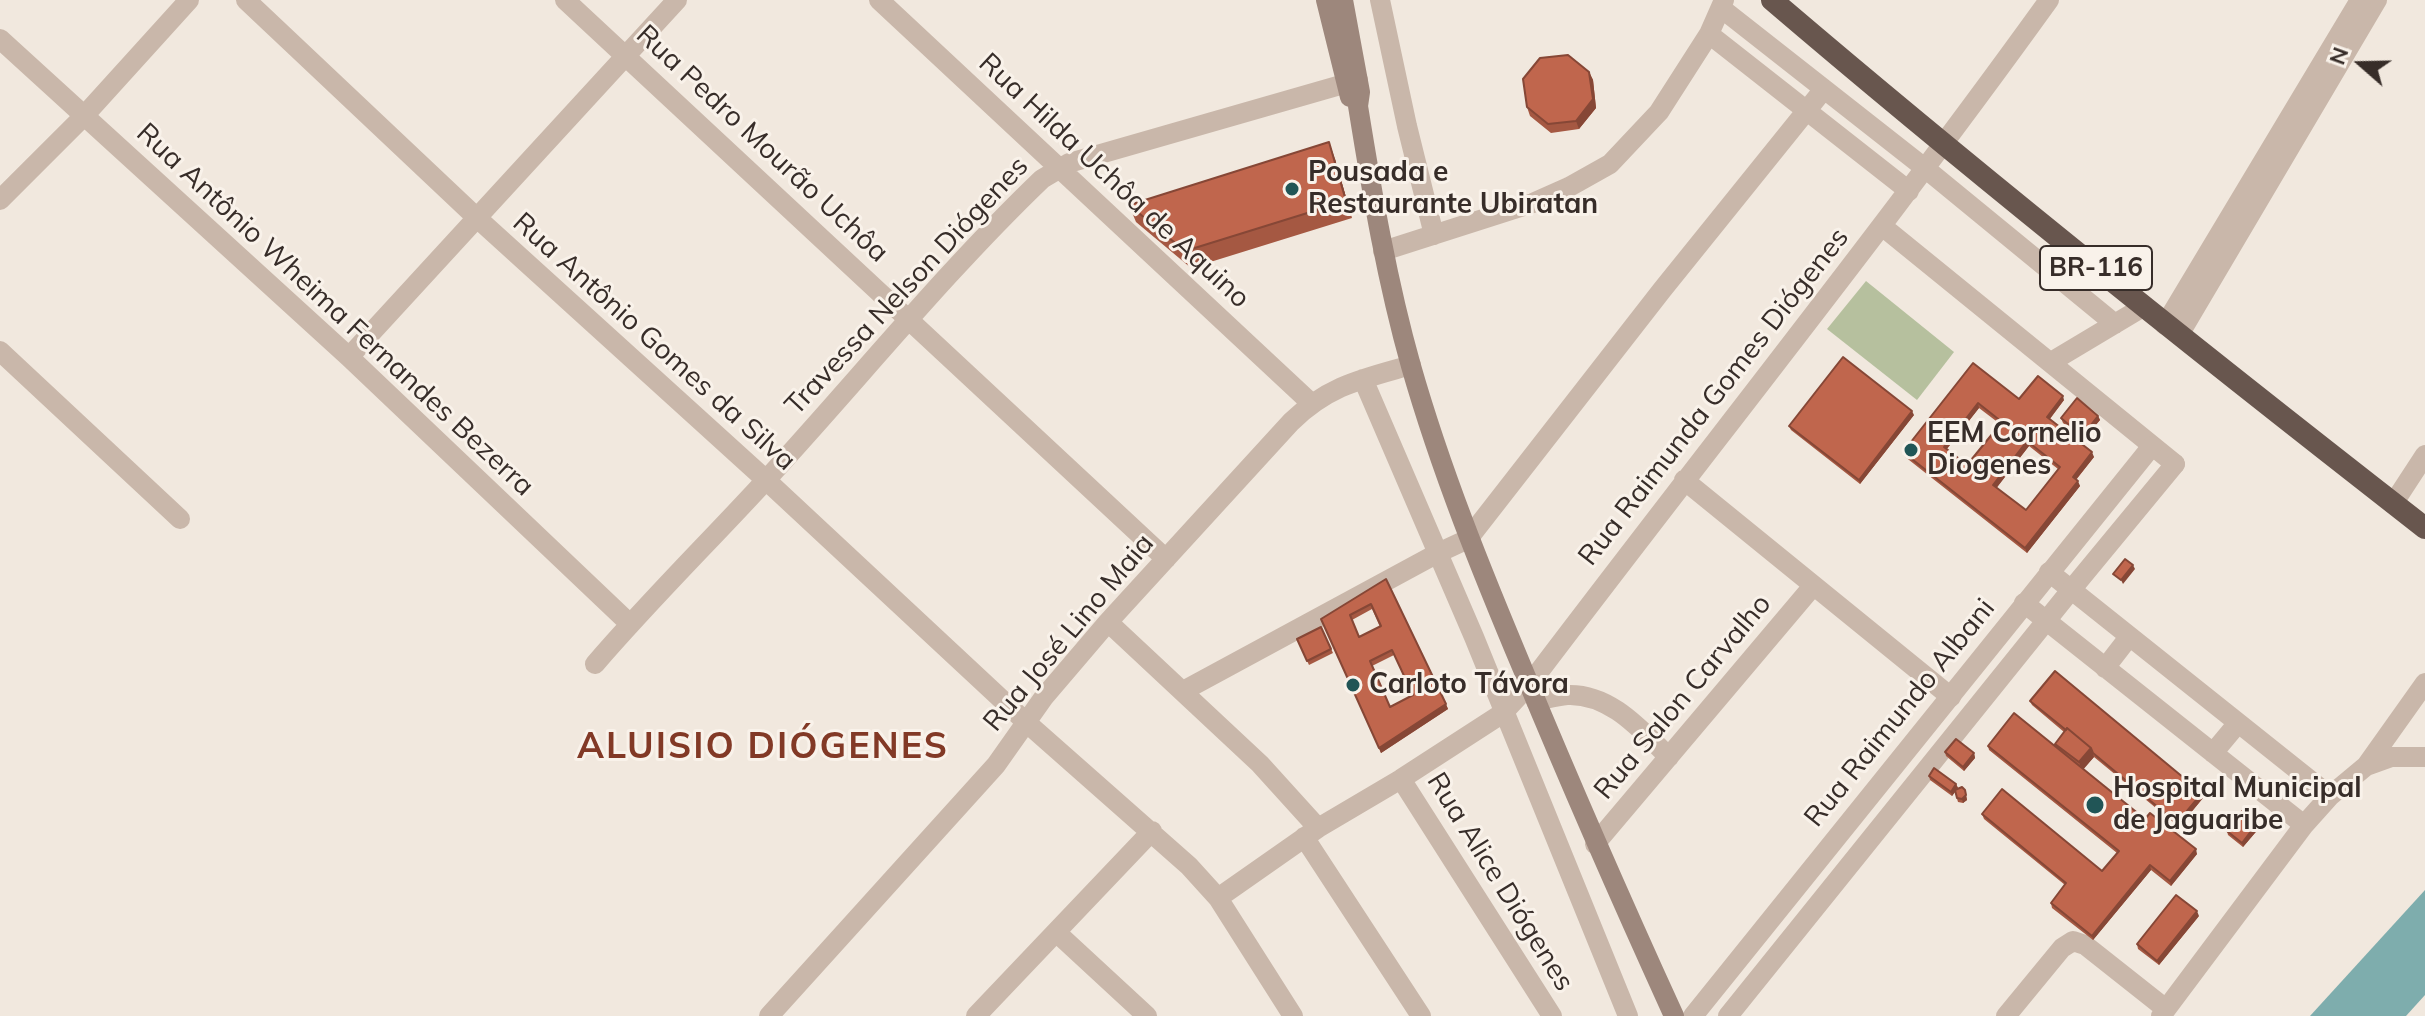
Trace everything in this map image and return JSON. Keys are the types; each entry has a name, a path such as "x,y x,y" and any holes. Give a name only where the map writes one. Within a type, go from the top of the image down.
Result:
{"highway":[{"name":"BR-116","path":"1772,0 2143,307 2425,528"}],"main road":[{"path":"1326,0 1352,81 1361,97 1358,106 1383,251 1411,365 1468,539 1595,844 1674,1016"},
{"path":"1343,0 1352,81"}],"street":[{"path":"0,200 83,117 189,0"},
{"name":"Rua Antônio Gomes da Silva","path":"246,0 476,217 766,480 1027,723 1152,831 1218,898 1293,1016"},
{"name":"Rua Pedro Mourão Uchôa","path":"565,0 1166,559"},
{"path":"349,357 677,0"},
{"name":"Rua Hilda Uchôa de Aquino","path":"879,0 1311,403"},
{"path":"1380,0 1434,235"},
{"name":"Rua Raimunda Gomes Diógenes","path":"1218,898 1311,832 1401,779 1532,693 1684,480 1945,145 2049,0"},
{"path":"2172,330 2360,0"},
{"path":"2172,330 2377,0"},
{"path":"1383,251 1533,203 1610,164 1659,112 1709,34 1722,4 2115,324"},
{"path":"1709,34 1909,191"},
{"name":"Rua Antônio Wheima Fernandes Bezerra","path":"0,39 349,357 630,624"},
{"name":"Travessa Nelson Diógenes","path":"595,664 766,480 908,319 1030,190 1058,169 1092,156 1352,81"},
{"path":"1183,691 1468,539 1824,89"},
{"path":"1882,226 2152,446"},
{"path":"2051,362 2143,307"},
{"path":"0,351 180,519"},
{"name":"Rua José Lino Maia","path":"769,1016 996,765 1044,697 1108,622 1311,403 1363,379 1411,365"},
{"path":"1363,379 1438,553 1628,1016"},
{"name":"Rua Raimundo Albani","path":"1693,1016 2152,446 2175,464 1728,1016"},
{"path":"2393,504 2425,455"},
{"path":"1684,480 1951,697"},
{"path":"2049,572 2330,796"},
{"name":"Rua Salon Carvalho","path":"1595,844 1813,586"},
{"path":"2024,603 2304,825"},
{"path":"1108,622 1260,764 1311,832 1421,1016"},
{"path":"2105,668 2129,637"},
{"path":"2006,1016 2062,948 2073,941 2085,945 2164,1013 2304,825 2330,796 2366,766 2425,683"},
{"path":"1532,693 1575,695 1605,704 1626,716 1669,757"},
{"path":"2213,753 2238,723"},
{"path":"2366,766 2391,757 2425,757"},
{"name":"Rua Alice Diógenes","path":"1401,779 1552,1016"},
{"path":"1877,788 1898,805"},
{"path":"976,1016 1152,831"},
{"path":"1056,932 1147,1016"},
{"path":"1744,953 1762,973"}],"green space":[{"path":"1866,281 1954,352 1917,400 1827,329"}],"water":[{"path":"2425,890 2425,995 2406,1016 2310,1016"}],"building":[{"path":"1568,55 1589,72 1593,99 1576,121 1548,124 1527,107 1523,79 1540,58"},
{"name":"Pousada e Restaurante Ubiratan","path":"1329,142 1346,201 1185,251 1129,205"},
{"path":"1843,357 1912,411 1859,480 1789,426"},
{"path":"1973,363 2019,399 2038,376 2063,396 2047,417 2092,452 2073,477 2078,481 2025,548 1903,452","holes":["1978,403 2002,422 1967,465 1944,447","2027,441 2060,467 2026,510 1993,485"]},
{"path":"2077,398 2098,416 2082,436 2061,418"},
{"path":"2125,559 2133,565 2121,580 2113,574"},
{"path":"1386,579 1446,704 1379,748 1321,619","holes":["1371,604 1381,626 1359,637 1350,615","1392,650 1413,695 1390,707 1370,661"]},
{"path":"1321,627 1331,649 1307,661 1297,639"},
{"path":"2055,671 2202,793 2177,823 2067,728 2030,701"},
{"path":"2014,713 2145,819 2150,813 2196,849 2170,881 2150,865 2092,936 2051,903 2066,883 1982,814 2002,789 2102,871 2119,851 1988,746"},
{"path":"2067,728 2091,748 2079,762 2055,744"},
{"path":"1956,739 1974,753 1963,767 1945,752"},
{"path":"1934,768 1956,784 1951,792 1929,776"},
{"path":"1962,787 1966,795 1962,799 1957,798 1955,790"},
{"path":"2243,810 2258,822 2242,843 2227,831"},
{"path":"2176,895 2197,911 2157,961 2137,944"}],"place":[{"name":"Pousada e Restaurante Ubiratan","path":"1292,189"},
{"name":"EEM Cornelio Diogenes","path":"1911,450"},
{"name":"Carloto Távora","path":"1353,685"},
{"name":"Hospital Municipal de Jaguaribe","path":"2095,805"}],"district":[{"name":"ALUISIO DIÓGENES","path":"763,747"}]}
